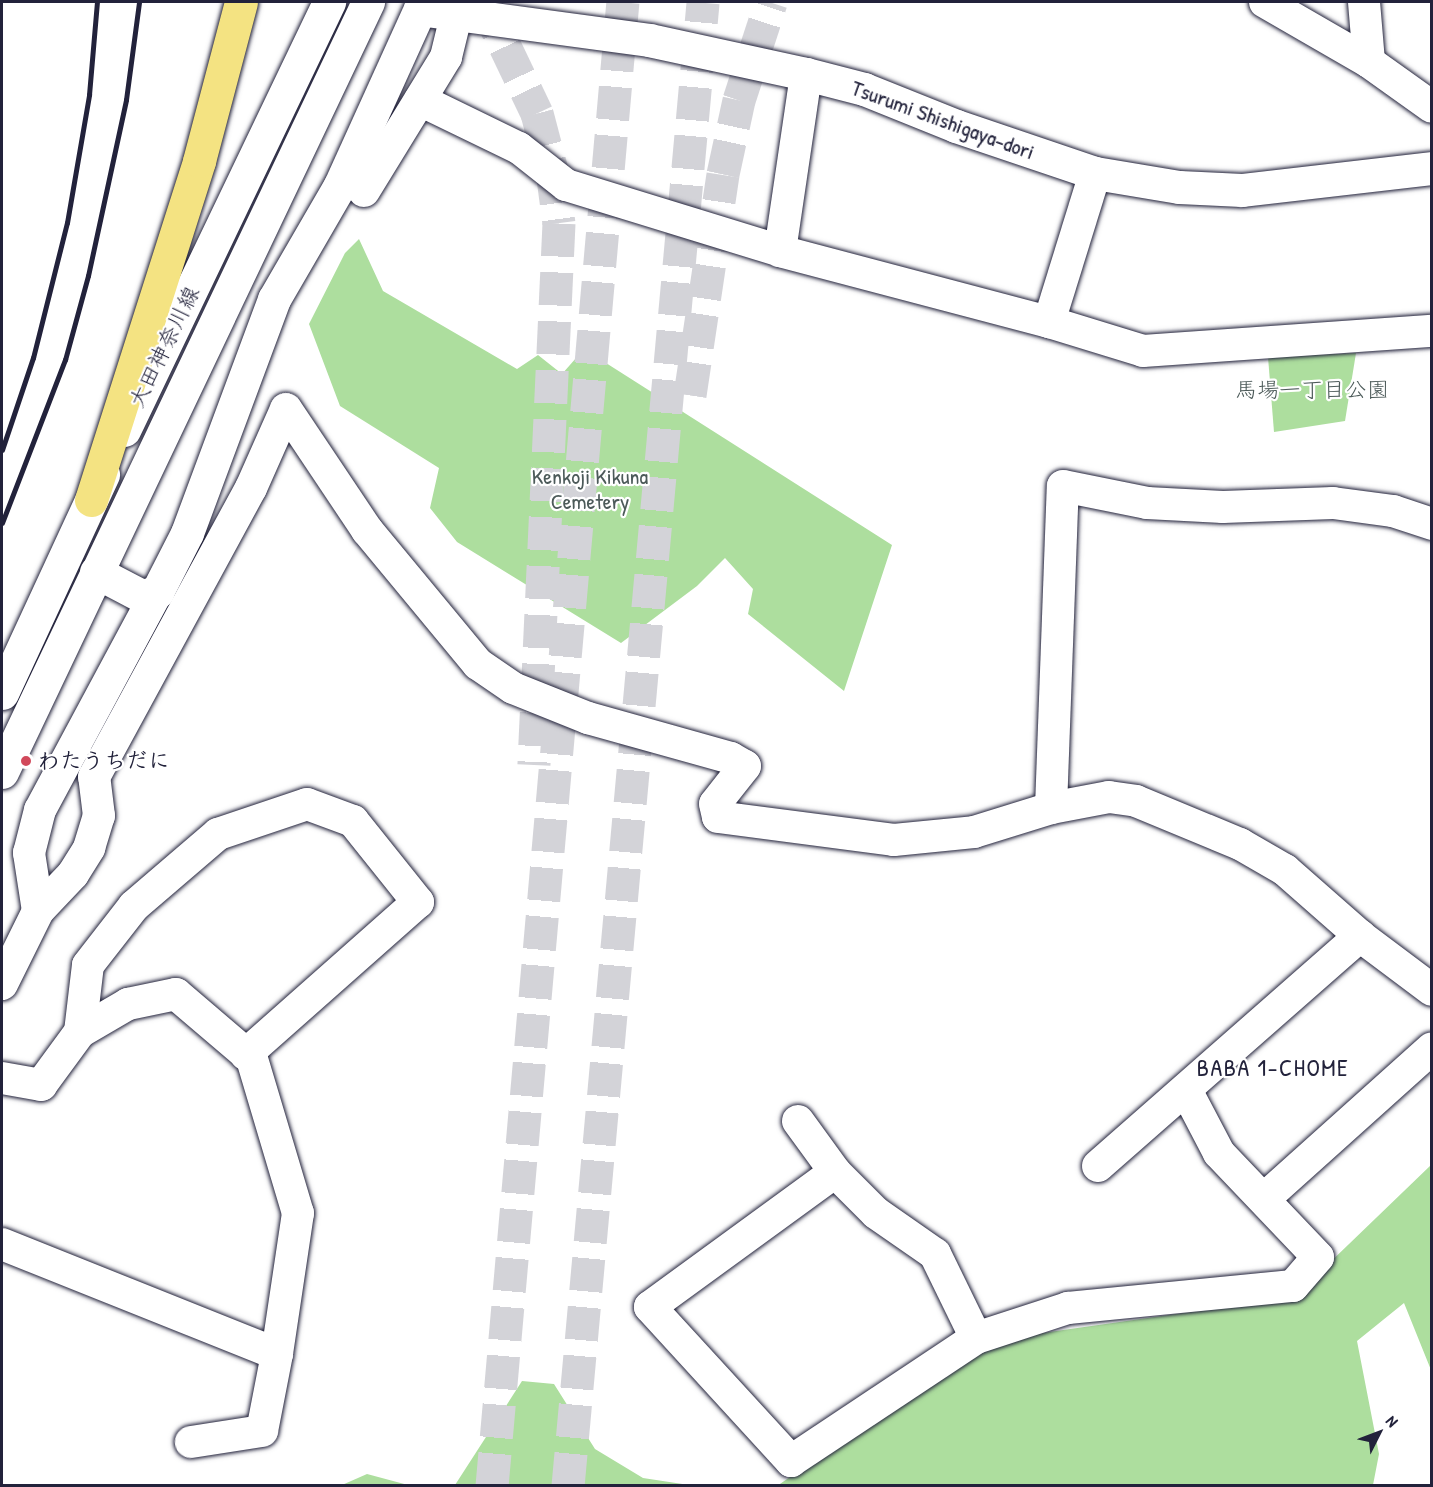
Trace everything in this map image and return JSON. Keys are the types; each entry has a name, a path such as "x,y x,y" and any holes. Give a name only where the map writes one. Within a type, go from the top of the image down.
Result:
{"highway":[{"path":"91,500 199,161 241,2"}],"main road":[{"name":"大田神奈川線","path":"2,693 91,500 329,2"},
{"name":"大田神奈川線","path":"2,772 368,2"},
{"path":"96,572 142,596 157,591 187,533 274,299 340,185 420,9 457,12"},
{"name":"Tsurumi Shishigaya-dori","path":"457,12 650,40 806,74 864,89 956,126 1095,173 1179,187 1242,190 1431,168"}],"street":[{"path":"1266,2 1370,63 1431,107"},
{"path":"1364,2 1370,63"},
{"path":"364,191 446,57 457,12"},
{"path":"780,251 806,74"},
{"path":"420,100 519,148 566,185 780,251 1049,322 1143,351 1431,331"},
{"path":"1049,322 1095,173"},
{"path":"2,984 38,911 73,874 89,848 99,816 94,777 251,488 286,409 367,530 478,664 513,688 588,718 731,758 745,766 715,804 718,818 894,840 974,832 1051,808 1109,797 1136,801 1230,840 1285,870 1360,936 1431,990"},
{"path":"1051,808 1063,486 1147,503 1223,507 1333,502 1393,511 1431,524"},
{"path":"38,911 29,853 40,810 157,591"},
{"path":"80,1032 88,965 134,906 218,834 307,804 352,821 418,902 246,1053"},
{"path":"1098,1166 1360,936"},
{"path":"2,1078 41,1085 80,1032 128,1004 176,994 252,1059 298,1213 277,1354 262,1431 191,1442"},
{"path":"1265,1198 1431,1048"},
{"path":"835,1172 650,1307 791,1461 976,1338 1068,1308 1293,1286 1317,1257 1265,1198 1219,1153 1186,1090"},
{"path":"798,1121 835,1172 876,1213 935,1254 976,1338"},
{"path":"2,1244 277,1354"}],"green space":[{"name":"Kenkoji Kikuna Cemetery","path":"359,239 383,291 517,369 538,355 562,374 584,349 892,545 844,691 748,614 753,589 725,558 697,586 621,643 457,542 430,508 439,468 340,406 309,324 345,253"},
{"name":"馬場一丁目公園","path":"1356,353 1345,421 1274,432 1268,357"},
{"path":"1431,1165 1431,1370 1404,1303 1357,1341 1379,1454 1373,1485 777,1486 986,1341 1294,1297"},
{"path":"522,1381 554,1384 595,1449 643,1478 689,1485 455,1485"},
{"path":"367,1474 408,1485 342,1485"}],"tunnel":[{"path":"484,2 537,113 552,170 559,223 534,764"},
{"path":"492,1486 623,2"},
{"path":"568,1486 703,2"},
{"path":"690,395 723,174 739,100 771,2"}],"railway":[{"path":"2,450 33,358 67,223 89,95 97,2"},
{"path":"2,523 65,360 88,276 126,100 139,2"}],"place":[{"name":"わたうちだに","path":"26,761"}],"district":[{"name":"BABA 1-CHOME","path":"1273,1068"}]}
